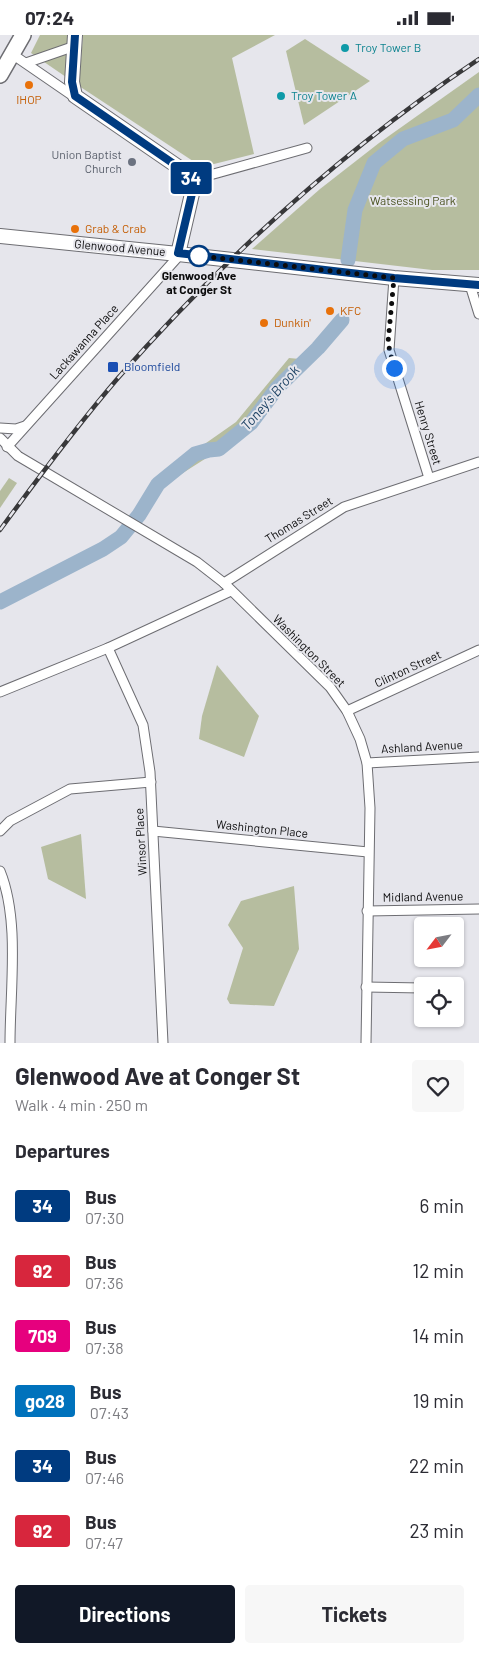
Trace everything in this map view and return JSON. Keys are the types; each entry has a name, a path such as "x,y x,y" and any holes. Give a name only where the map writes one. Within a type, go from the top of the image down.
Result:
{"main road":[{"path":"0,75 23,35"}],"street":[{"path":"26,63 75,40 72,86 78,99"},
{"path":"12,55 187,173 192,180 193,192 178,253"},
{"path":"192,180 308,148"},
{"name":"Glenwood Avenue","path":"0,236 475,285"},
{"name":"Lackawanna Place","path":"7,447 176,259 178,253"},
{"name":"Henry Street","path":"394,278 389,351 429,478"},
{"path":"475,285 479,314"},
{"path":"0,428 16,429 25,426"},
{"name":"Washington Street","path":"0,438 18,456 197,562 224,583 330,687 347,711 367,763 370,809 366,1043"},
{"name":"Thomas Street","path":"224,583 344,507 479,462"},
{"path":"0,692 108,648 231,591"},
{"name":"Winsor Place","path":"108,648 143,725 151,782 163,1043"},
{"name":"Clinton Street","path":"347,711 479,650"},
{"name":"Ashland Avenue","path":"367,763 479,757"},
{"path":"0,831 10,821 70,789 151,782"},
{"name":"Washington Place","path":"153,831 368,852"},
{"path":"0,871 8,889 12,915 10,1043"},
{"name":"Midland Avenue","path":"368,911 479,909"},
{"path":"366,987 414,988"}],"green space":[{"path":"40,35 69,35 66,77 31,53"},
{"path":"83,35 275,35 232,58 254,154 202,167 79,86"},
{"path":"305,39 370,81 304,125 286,51"},
{"name":"Watsessing Park","path":"479,72 479,270 432,270 252,249 320,189 379,143"},
{"path":"326,345 241,436 175,478 159,476 236,422 289,358 300,359"},
{"path":"9,478 17,483 0,508 0,491"},
{"path":"217,665 259,716 244,757 199,739 202,716"},
{"path":"81,834 86,899 48,879 41,847"},
{"path":"294,886 299,949 274,1006 230,1004 227,999 243,948 228,925 241,901"}],"waterway":[{"name":"Toney's Brook","path":"348,260 355,210 374,163 403,139 453,120 479,95"},
{"name":"Toney's Brook","path":"0,602 103,549 121,537 139,515 158,484 195,454 219,449 251,423 277,388 318,348 342,320"}],"railway":[{"path":"0,530 102,396 158,333 200,290 243,248 334,167 429,93 479,59"}],"bus line":[{"name":"34","path":"75,35 72,82 75,96 187,173 192,180 194,185 193,192 178,253 394,278 479,285"}],"place":[{"name":"Troy Tower B","path":"345,48"},
{"name":"IHOP","path":"29,85"},
{"name":"Troy Tower A","path":"281,96"},
{"name":"Union Baptist Church","path":"132,162"},
{"name":"Grab & Crab","path":"75,229"},
{"name":"Glenwood Ave at Conger St","path":"199,256"},
{"name":"KFC","path":"330,311"},
{"name":"Dunkin'","path":"264,323"},
{"name":"Bloomfield","path":"113,367"}],"route":[{"path":"199,256 193,255 394,278 388,343 394,368"}]}
